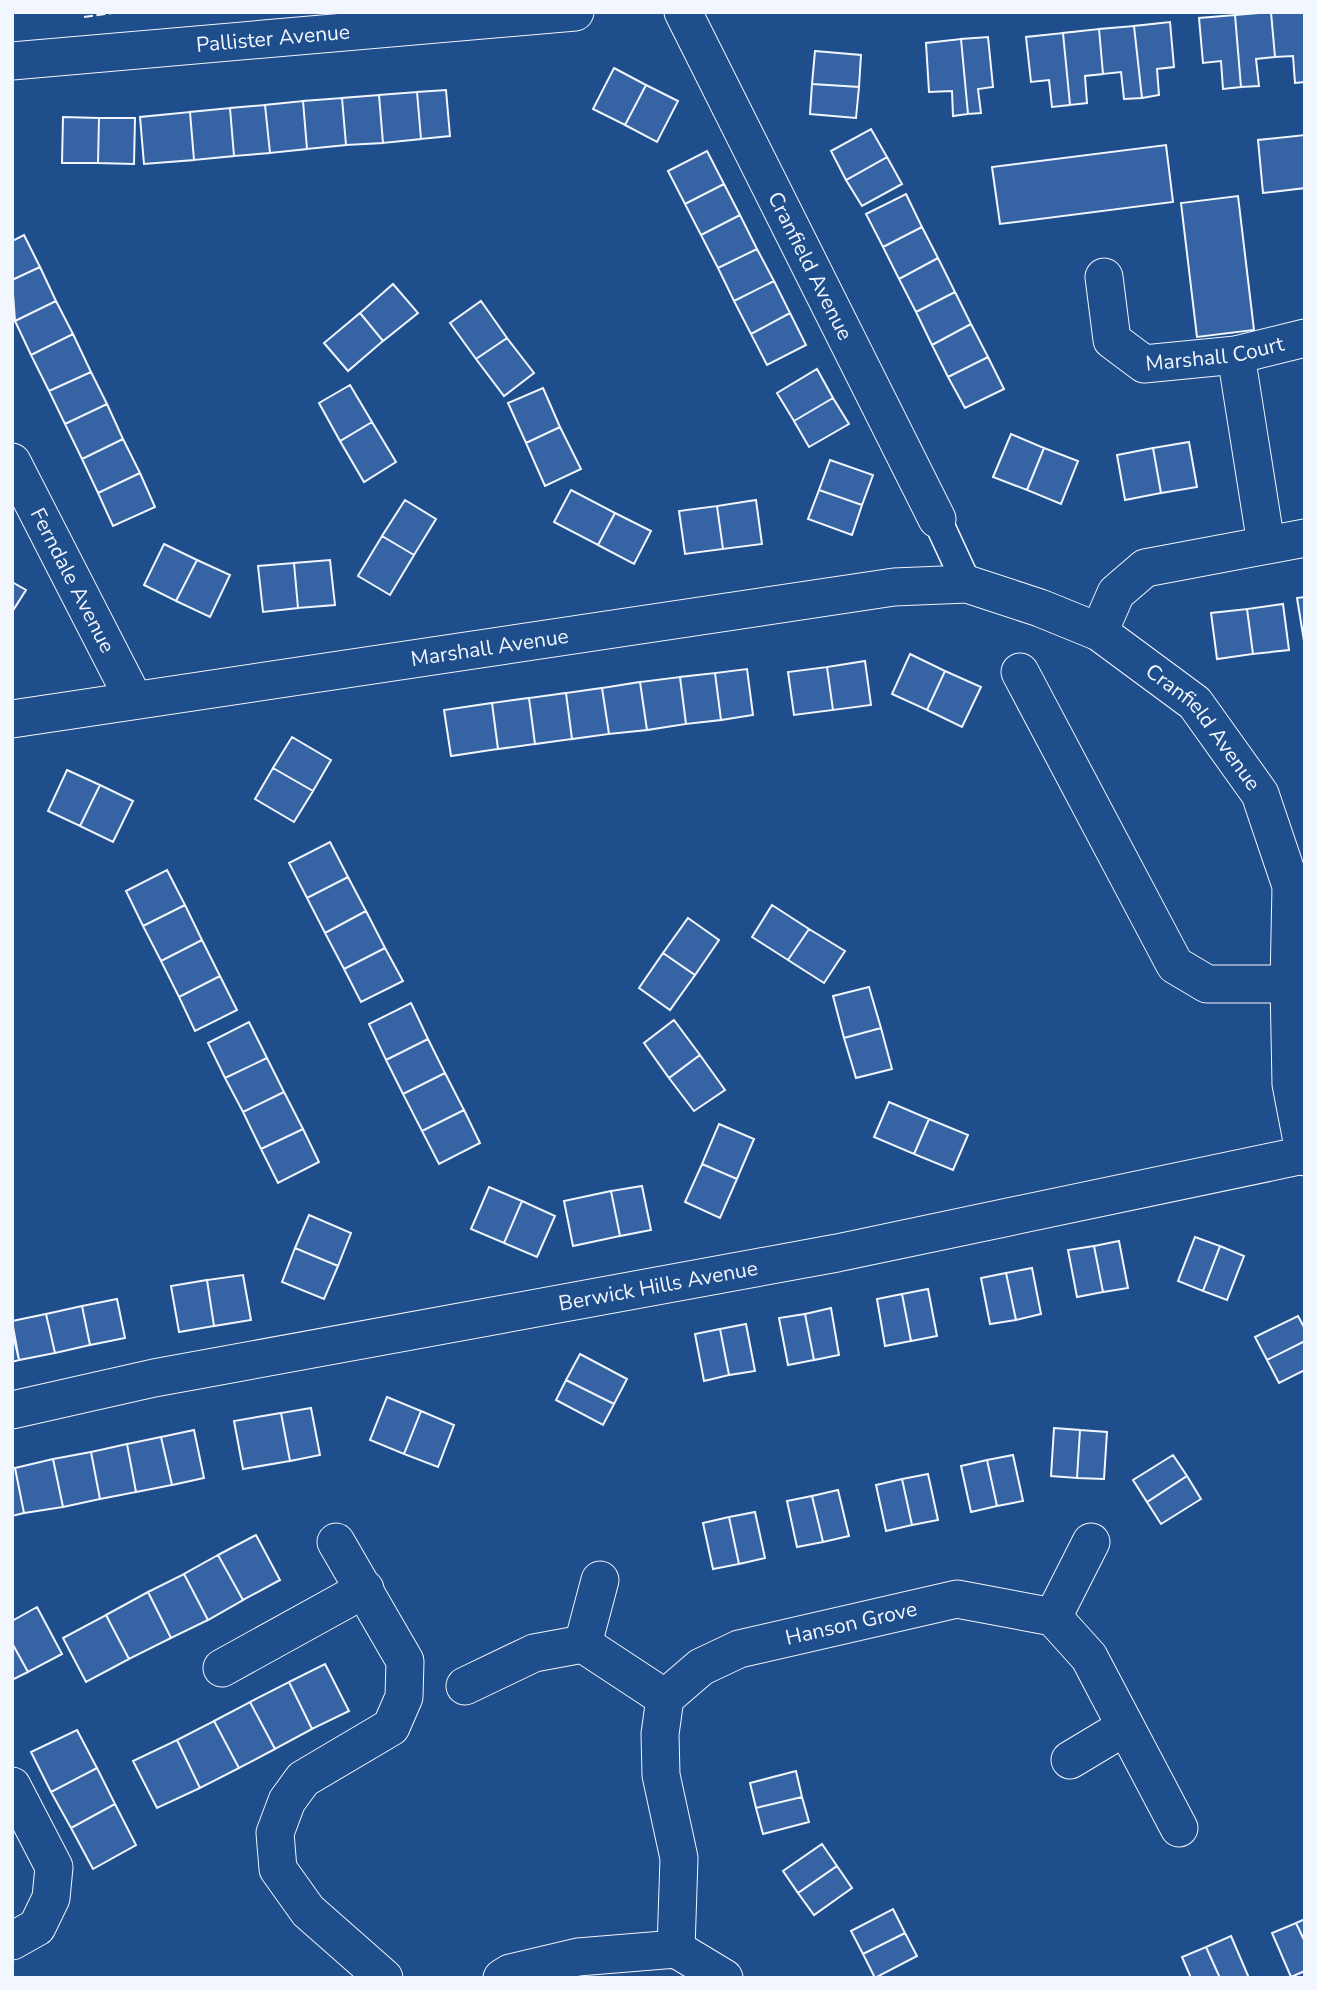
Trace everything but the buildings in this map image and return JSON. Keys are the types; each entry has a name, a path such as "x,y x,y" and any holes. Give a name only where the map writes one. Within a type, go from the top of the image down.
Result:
{"street":[{"name":"Pallister Avenue","path":"12,61 575,12"},
{"name":"Cranfield Avenue","path":"683,12 937,519"},
{"name":"Marshall Court","path":"1104,278 1112,340 1144,364 1236,355 1305,338"},
{"path":"1236,355 1266,544"},
{"name":"Ferndale Avenue","path":"12,462 133,698"},
{"path":"937,519 967,584"},
{"path":"1099,632 1116,593 1145,568 1305,538"},
{"name":"Cranfield Avenue","path":"967,584 1099,632 1195,703 1260,794 1291,886 1289,984 1292,1084 1304,1156"},
{"name":"Marshall Avenue","path":"12,719 133,698 894,587 967,584"},
{"path":"1020,672 1175,965 1207,984 1289,984"},
{"name":"Berwick Hills Avenue","path":"12,1410 154,1378 837,1253 1304,1156"},
{"path":"336,1542 405,1661 404,1697 391,1727 303,1779 287,1801 275,1833 278,1869 301,1900 384,1978"},
{"path":"1091,1542 1053,1616 1089,1657 1179,1828"},
{"path":"583,1644 600,1580"},
{"path":"222,1668 365,1589"},
{"name":"Hanson Grove","path":"665,1698 701,1667 738,1649 957,1599 1053,1616"},
{"path":"465,1686 534,1653 583,1644 665,1698 660,1734 661,1774 678,1858 676,1949"},
{"path":"1070,1760 1125,1727"},
{"path":"12,1786 54,1867 51,1898 37,1927 12,1941"},
{"path":"502,1978 510,1973 578,1957 676,1949 724,1978"}],"fence":[{"path":"84,17 119,12"}]}
